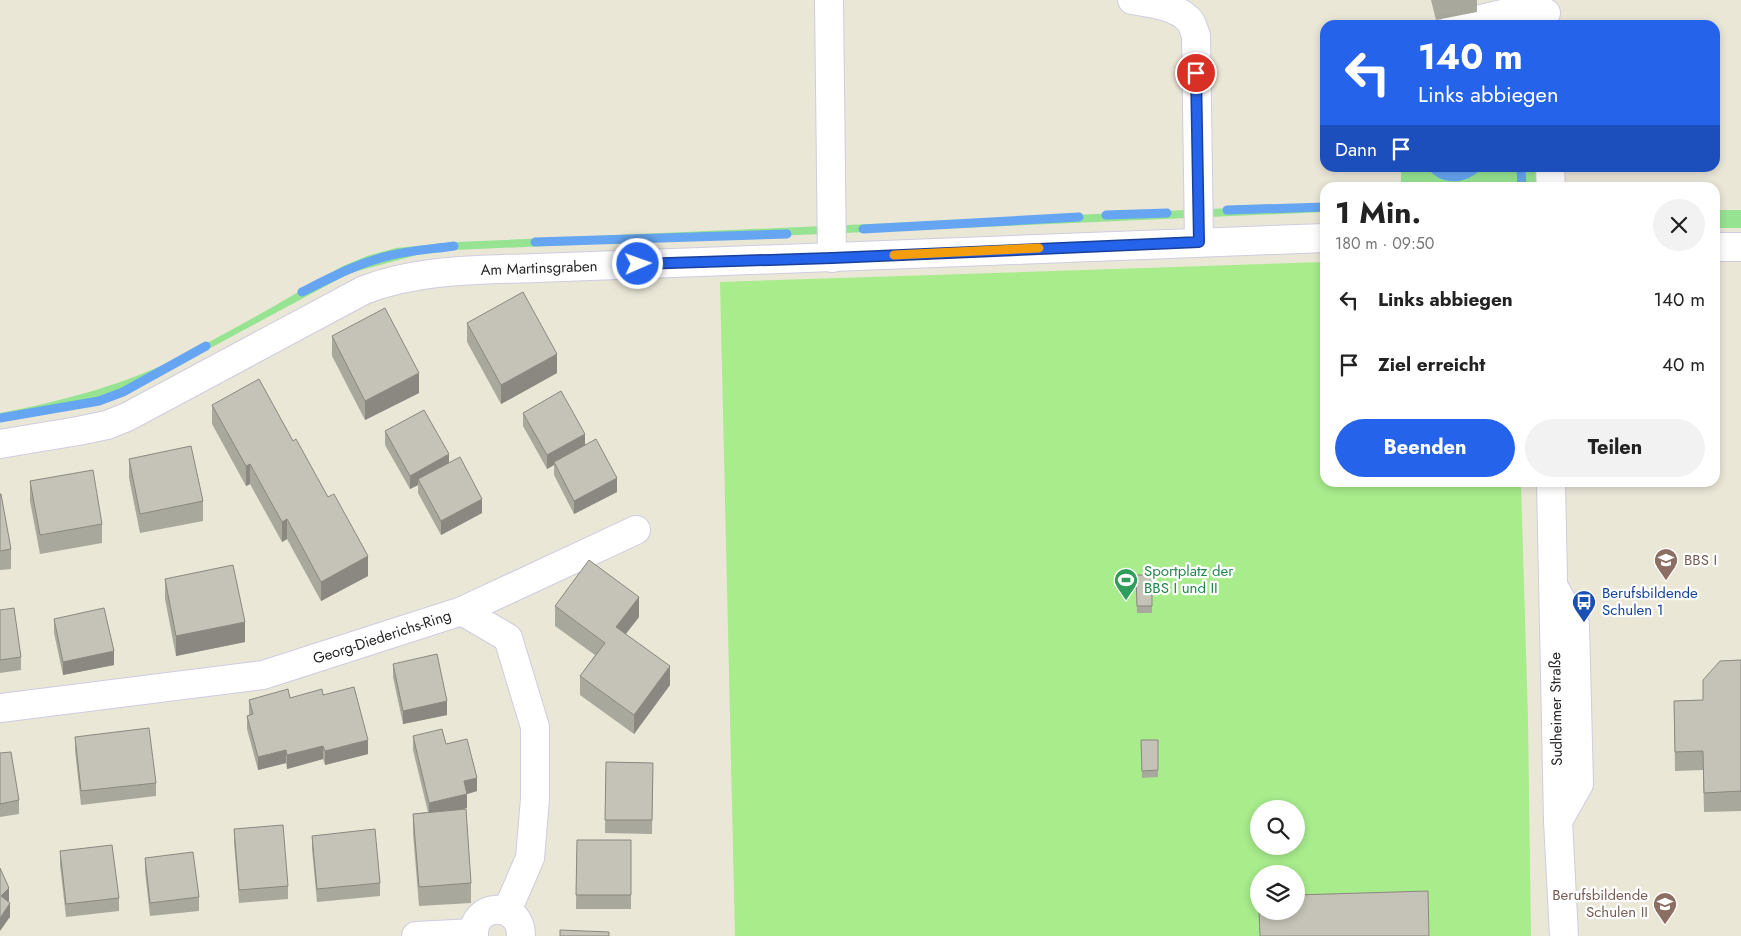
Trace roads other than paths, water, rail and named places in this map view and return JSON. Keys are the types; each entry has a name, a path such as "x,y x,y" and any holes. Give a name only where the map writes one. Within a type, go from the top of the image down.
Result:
{"street":[{"path":"829,0 832,258"},
{"path":"1132,0 1165,7 1181,13 1192,22 1196,36 1199,242"},
{"path":"1476,20 1503,14 1546,13"},
{"name":"Am Martinsgraben","path":"0,444 78,431 118,421 364,290 398,279 442,272 1320,238"},
{"path":"1720,247 1741,247"},
{"name":"Sudheimer Straße","path":"1551,487 1558,821 1564,936"},
{"path":"462,611 636,530"},
{"name":"Georg-Diederichs-Ring","path":"0,708 263,675 462,611 508,638 535,728 535,799 530,858 507,912"},
{"path":"416,936 474,934 475,925 485,913 492,910 500,910 514,916 521,928 521,936"}],"water":[{"path":"1431,172 1478,172 1473,176 1457,181 1445,180"}],"waterway":[{"path":"1521,172 1522,182"},
{"path":"1227,210 1320,207"},
{"path":"1106,215 1167,213"},
{"path":"863,229 1079,217"},
{"path":"535,242 787,234"},
{"path":"302,292 346,270 380,258 407,252 454,246"},
{"path":"0,418 99,401 123,392 206,346"}],"place":[{"name":"BBS I","path":"1666,581"},
{"name":"Sportplatz der BBS I und II","path":"1126,601"},
{"name":"Berufsbildende Schulen 1","path":"1584,623"},
{"name":"Berufsbildende Schulen II","path":"1665,925"}]}
